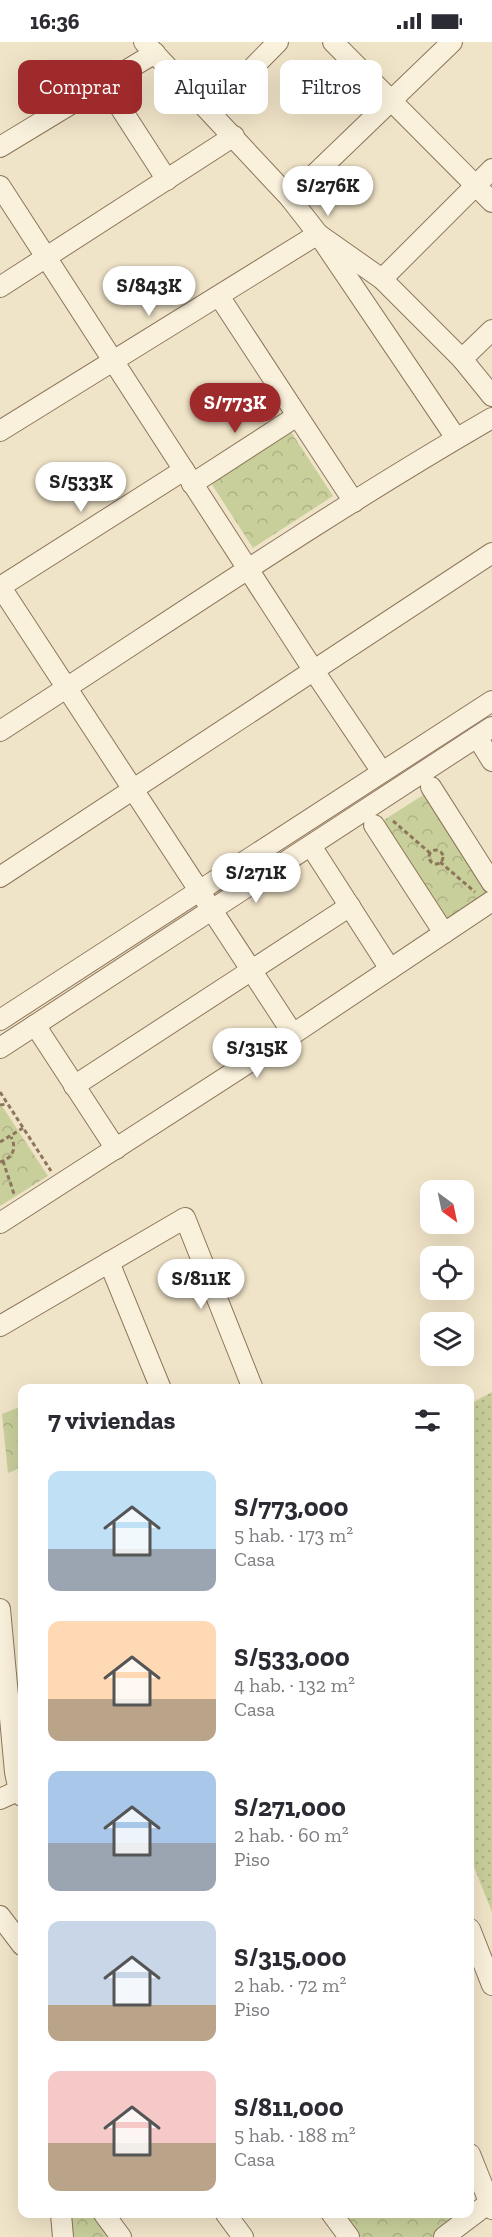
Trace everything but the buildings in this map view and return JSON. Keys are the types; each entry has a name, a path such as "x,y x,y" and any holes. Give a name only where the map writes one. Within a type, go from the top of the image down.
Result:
{"street":[{"path":"260,60 278,42"},
{"path":"333,42 492,202"},
{"path":"290,198 452,42"},
{"path":"134,60 149,47 161,60"},
{"path":"0,147 55,114"},
{"path":"124,114 167,180"},
{"path":"213,114 290,198 318,234 456,438"},
{"path":"0,287 234,136"},
{"path":"382,279 492,169"},
{"path":"0,186 314,671 382,772"},
{"path":"318,234 382,279 462,359 492,396"},
{"path":"0,431 318,234"},
{"path":"219,296 354,502"},
{"path":"462,359 492,330"},
{"path":"293,1034 0,586 297,416"},
{"path":"0,731 248,569 492,417"},
{"path":"0,877 492,554"},
{"path":"0,1020 198,889 492,701"},
{"path":"0,1048 484,732 492,761"},
{"path":"0,1223 293,1034 444,933 489,894 431,787"},
{"path":"381,820 444,933"},
{"path":"311,846 390,969"},
{"path":"74,1086 350,906"},
{"path":"35,1025 116,1149"},
{"path":"0,1326 185,1218 251,1384"},
{"path":"110,1262 159,1384"},
{"path":"0,1610 15,1772 18,1782"},
{"path":"0,1799 18,1793"},
{"path":"0,1916 18,1940"},
{"path":"474,1939 492,1985"},
{"path":"474,2164 491,2206 474,2217"},
{"path":"61,2218 63,2237"},
{"path":"107,2218 121,2237"},
{"path":"229,2218 243,2237"},
{"path":"335,2218 349,2237"},
{"path":"444,2237 473,2218"}],"path":[{"path":"381,820 430,853"},
{"path":"435,850 441,852 443,857 436,864 429,857 430,853 435,850"},
{"path":"440,862 489,894"},
{"path":"0,1092 60,1185"},
{"path":"0,1105 8,1104"},
{"path":"0,1142 23,1128"},
{"path":"11,1137 14,1147 10,1156 2,1162 15,1198"}],"green space":[{"path":"291,432 333,496 253,548 211,483"},
{"path":"428,792 491,890 442,922 379,823"},
{"path":"2,1106 48,1176 0,1206 0,1107"},
{"path":"492,1392 492,1912 474,1867 474,1402"},
{"path":"18,1408 18,1469 8,1473 2,1414"},
{"path":"69,2218 98,2218 112,2237 71,2237"},
{"path":"342,2218 460,2218 434,2237 356,2237"}]}
